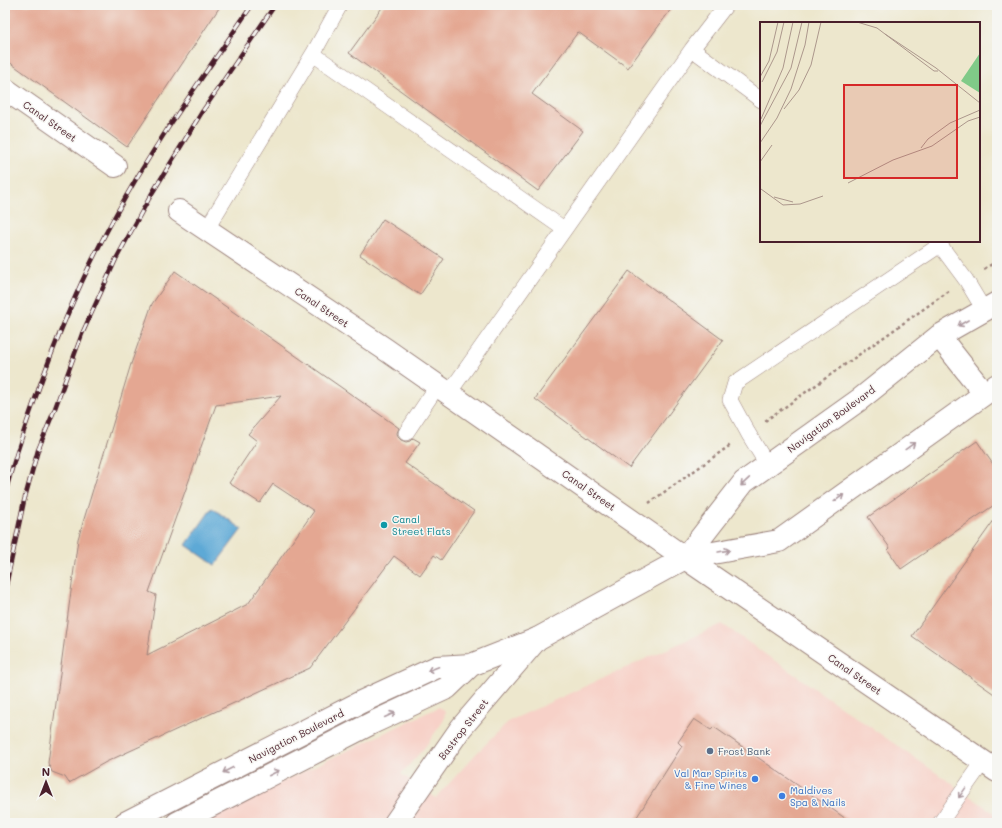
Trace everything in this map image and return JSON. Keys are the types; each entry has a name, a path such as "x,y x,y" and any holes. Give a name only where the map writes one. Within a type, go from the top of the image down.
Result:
{"main road":[{"name":"Canal Street","path":"5,89 115,166"},
{"name":"Canal Street","path":"179,211 444,389 685,558 990,767"},
{"name":"Navigation Boulevard","path":"685,558 744,482 859,400 939,336 991,307"},
{"path":"939,336 991,389"},
{"name":"Navigation Boulevard","path":"125,823 361,702 437,667 471,665 537,639 685,558 778,541 991,389"},
{"name":"Bastrop Street","path":"395,823 461,728 537,639"},
{"name":"Navigation Boulevard","path":"177,823 372,723 447,688 471,665"}],"lane":[{"path":"206,230 313,54 340,5"},
{"path":"406,433 444,389 564,229 692,49 726,5"},
{"path":"692,49 760,99"},
{"path":"313,54 564,229"},
{"path":"768,466 730,400 735,383 938,243 966,280 991,307"},
{"path":"940,823 990,767"}],"path":[{"path":"651,510 649,503 966,280 997,261"}],"shaded area":[{"path":"722,624 997,815 997,823 195,823 439,707 445,711 444,720 425,747 401,774 436,798 474,756 509,721"}],"water":[{"path":"212,508 242,529 215,565 186,545"}],"building":[{"path":"5,5 221,5 127,147 5,59"},
{"path":"384,5 674,5 628,68 578,32 532,94 583,131 538,191 349,53"},
{"path":"383,219 444,259 420,295 360,255"},
{"name":"Canal Street Flats","path":"175,271 399,428 397,433 401,440 406,442 413,438 420,442 405,463 474,511 441,560 434,555 420,575 394,556 310,668 106,762 69,783 65,777 52,772 48,763 78,539 131,364 152,304","holes":["281,396 248,434 257,441 229,483 260,503 273,484 314,511 248,604 147,655 156,595 149,592 216,405"]},
{"path":"629,271 723,340 629,468 535,399"},
{"path":"977,441 997,470 997,503 901,569 888,550 890,548 868,517"},
{"path":"997,516 997,696 912,636"},
{"path":"694,719 711,730 714,727 852,823 633,823 682,746 678,742"}],"railway":[{"path":"5,494 43,375 81,283 103,238 130,189 164,135 252,5"},
{"path":"5,590 24,501 38,450 82,334 116,259 151,195 202,112 275,5"}],"place":[{"name":"Canal Street Flats","path":"384,525"},
{"name":"Frost Bank","path":"710,751"},
{"name":"Val Mar Spirits & Fine Wines","path":"755,779"},
{"name":"Maldives Spa & Nails","path":"782,796"}]}
